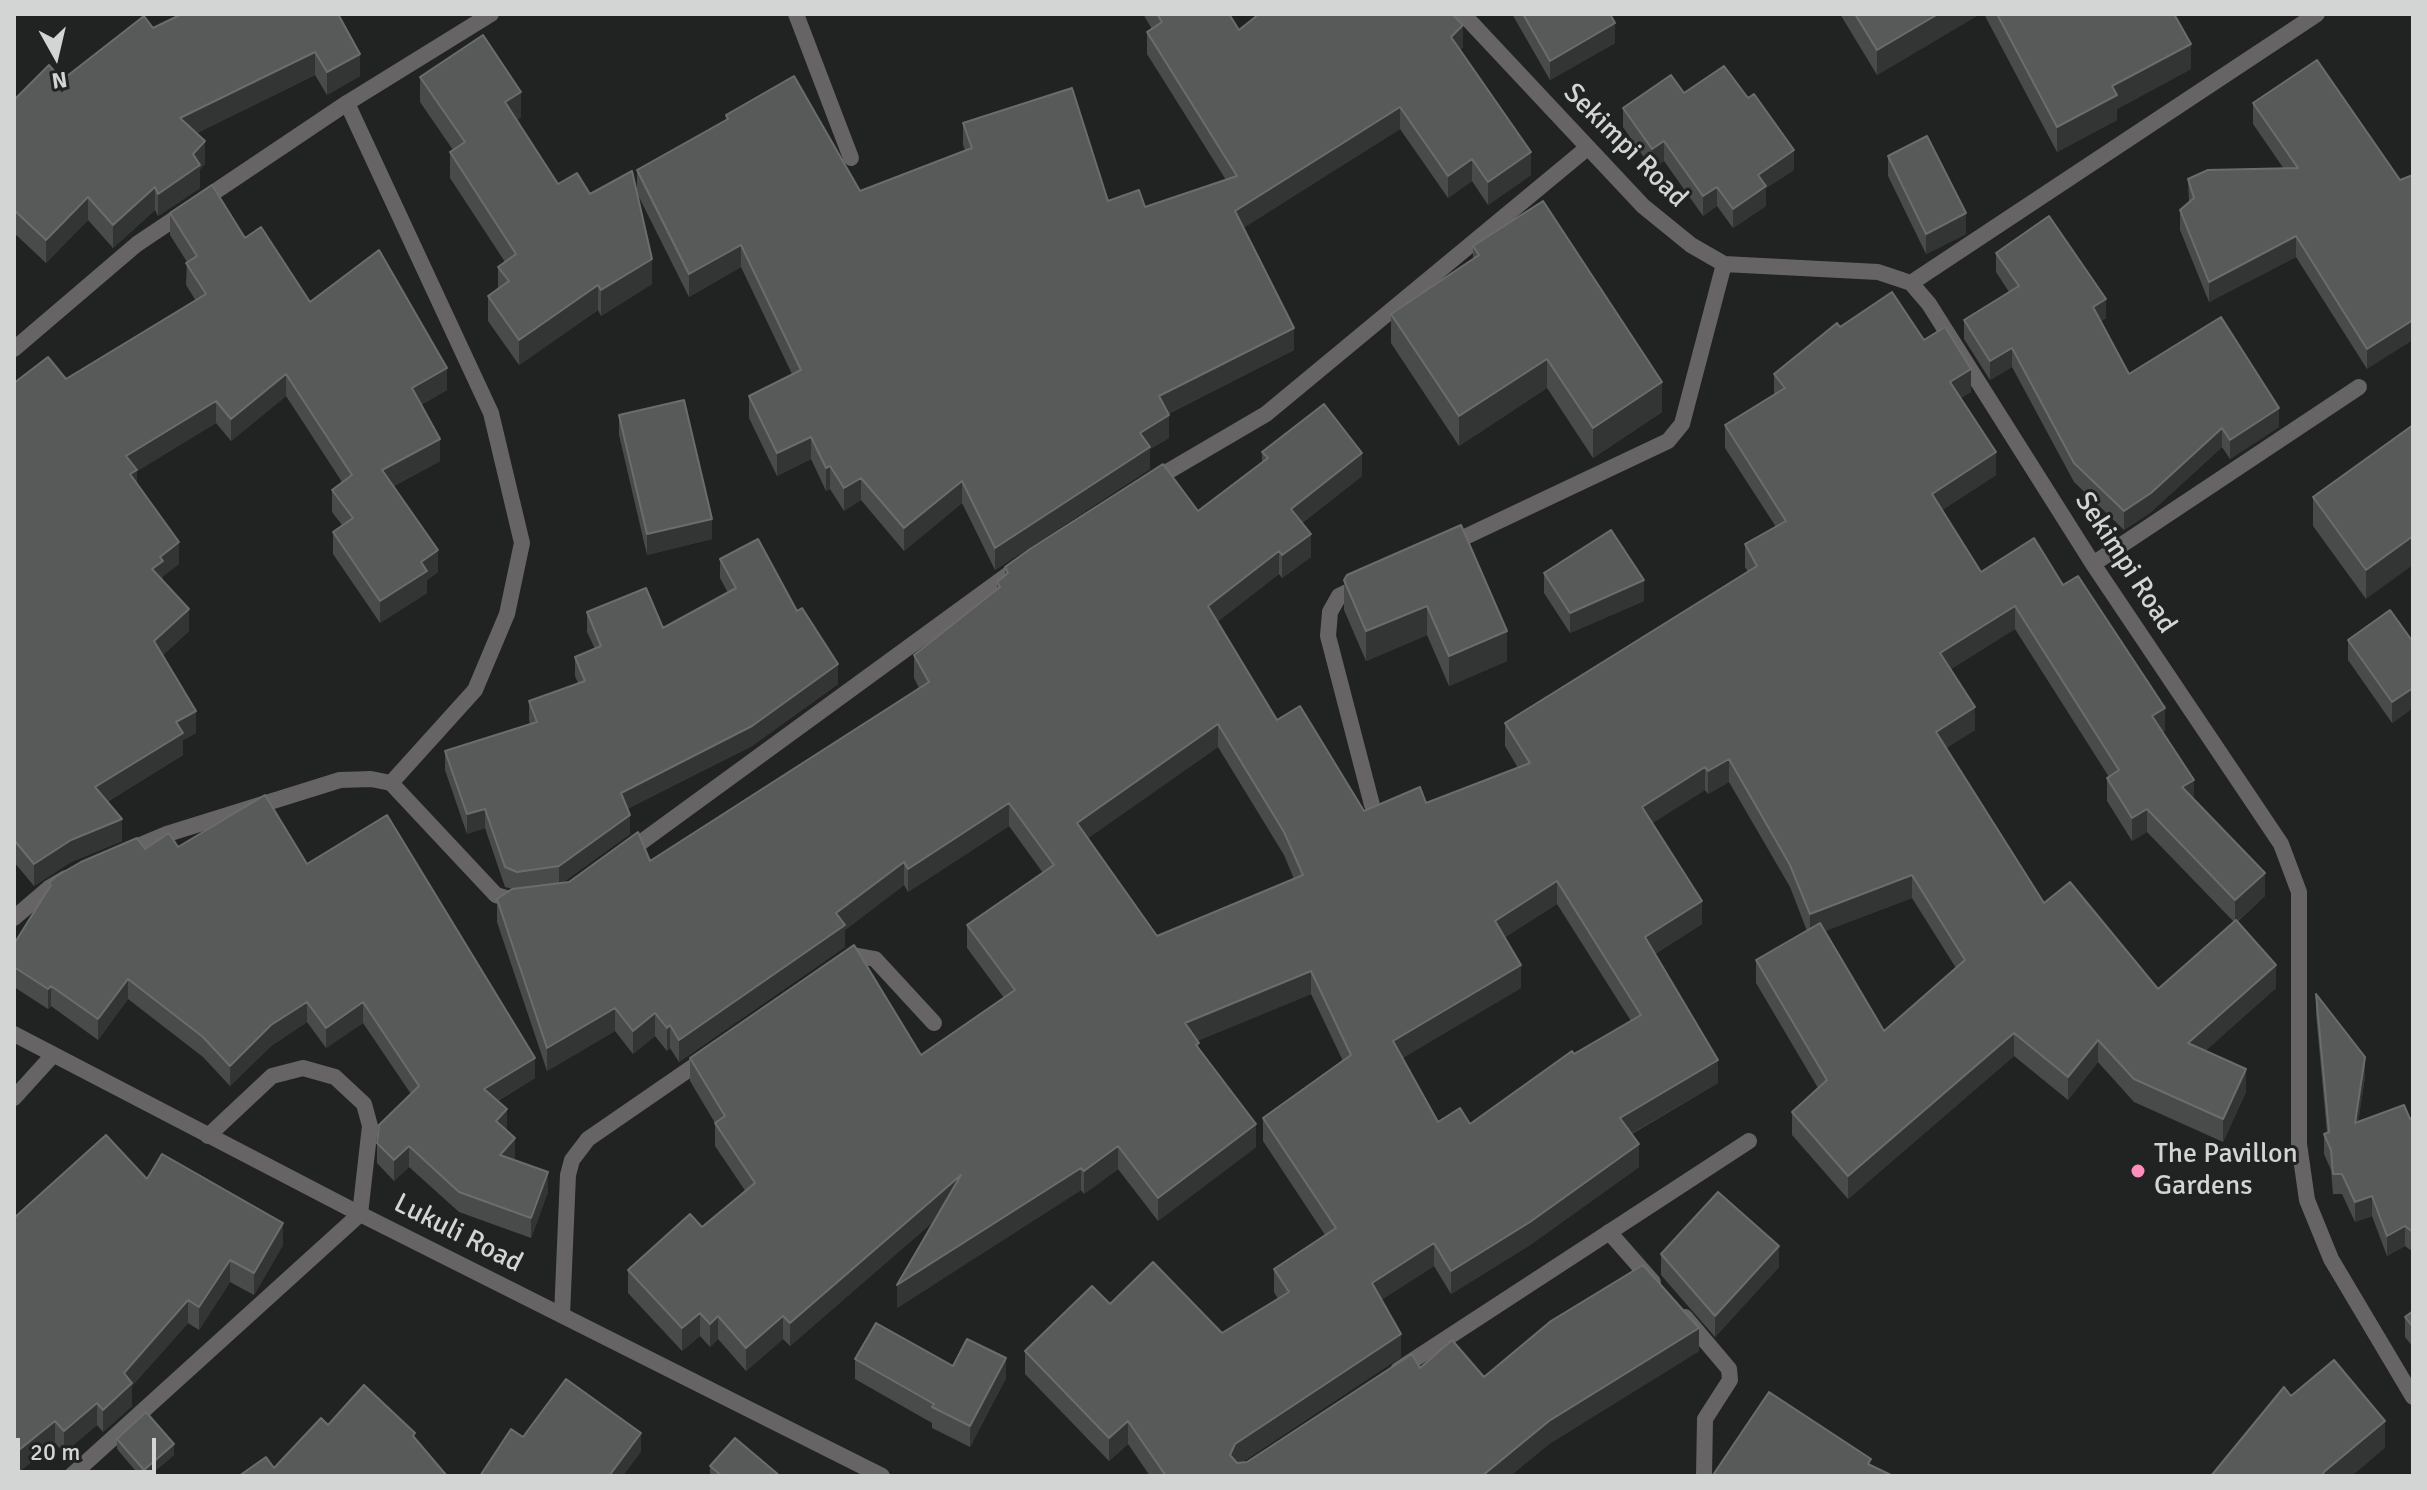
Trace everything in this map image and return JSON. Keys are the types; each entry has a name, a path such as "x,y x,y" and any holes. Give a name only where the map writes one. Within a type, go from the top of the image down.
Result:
{"street":[{"path":"14,349 137,244 347,103 491,14"},
{"path":"796,14 851,158"},
{"name":"Sekimpi Road","path":"1463,14 1586,149 1643,206 1691,245 1724,264 1878,272 1911,283 1929,304 2093,564 2281,844 2299,892 2299,1144 2307,1200 2331,1259 2413,1397"},
{"path":"1911,283 2317,14"},
{"path":"347,103 491,413 522,543 507,614 475,690 391,783"},
{"path":"1141,488 1266,414 1586,149"},
{"path":"1439,549 1668,441 1682,424 1724,264"},
{"path":"2093,564 2359,387"},
{"path":"611,864 1024,563"},
{"path":"1372,805 1328,636 1330,612 1339,596 1382,576"},
{"path":"102,861 167,834 340,780 371,779 391,783 496,895 516,902 541,901"},
{"path":"14,918 49,888 76,872"},
{"path":"827,973 853,955 875,959 934,1023"},
{"name":"Lukuli Road","path":"14,1034 360,1214 882,1476"},
{"path":"562,1315 568,1175 572,1160 588,1139 727,1043"},
{"path":"14,1098 53,1055"},
{"path":"71,1476 360,1214 370,1126 364,1104 335,1077 303,1068 272,1076 208,1136"},
{"path":"1386,1378 1749,1141"},
{"path":"1609,1232 1729,1369 1730,1380 1705,1419 1704,1476"}],"building":[{"path":"182,14 338,14 360,54 327,72 315,52 180,118 205,141 193,154 200,165 158,194 155,187 113,225 88,197 46,240 14,210 14,100 49,65 62,80 144,16 153,28"},
{"path":"1157,14 1229,14 1239,30 1259,14 1452,14 1463,25 1451,37 1531,152 1488,182 1472,159 1448,176 1400,107 1235,211 1294,328 1159,396 1169,415 1140,433 1150,447 995,548 962,481 904,528 861,478 844,488 830,466 826,468 811,437 777,453 749,396 801,370 741,245 689,274 637,170 728,119 726,115 794,76 860,191 972,148 963,123 1072,88 1108,201 1139,190 1145,207 1237,176 1147,32 1162,22"},
{"path":"1523,14 1610,14 1615,23 1550,61"},
{"path":"1855,14 1938,14 1877,50"},
{"path":"1997,14 2174,14 2191,44 2112,86 2117,95 2057,127"},
{"path":"483,35 521,92 505,102 558,184 577,173 590,194 632,171 652,259 601,290 598,285 519,340 488,296 509,281 498,267 516,254 450,152 465,142 420,77"},
{"path":"2317,60 2400,180 2413,175 2413,320 2367,349 2296,236 2209,282 2180,210 2194,198 2188,179 2208,170 2298,168 2253,103"},
{"path":"1724,66 1748,98 1754,94 1794,150 1758,175 1766,186 1733,209 1717,187 1703,196 1664,141 1652,149 1623,108 1671,75 1684,93"},
{"path":"1927,136 1966,213 1926,234 1888,156"},
{"path":"212,185 245,238 261,227 310,302 379,250 447,368 412,388 440,439 382,470 438,550 421,562 427,571 380,601 333,532 353,518 332,490 352,475 286,374 231,419 216,401 126,456 137,470 130,474 179,542 160,557 163,561 152,569 189,609 154,641 196,711 176,722 183,733 95,787 122,819 71,840 34,864 14,840 14,383 48,357 66,379 206,294 186,263 197,256 170,213"},
{"path":"1543,201 1662,382 1593,428 1547,359 1459,416 1391,314 1479,255 1473,246"},
{"path":"2049,216 2106,299 2093,307 2129,374 2221,317 2279,408 2230,440 2222,428 2151,493 2124,511 2074,463 2012,348 1990,361 1964,320 2019,286 1996,253"},
{"path":"1892,292 1924,340 1945,327 1971,369 1950,382 1996,452 1932,494 1981,572 2034,538 2063,585 2078,576 2165,708 2152,716 2194,780 2182,787 2265,873 2235,900 2147,809 2132,818 2107,778 2119,770 2015,606 1940,653 1975,707 1936,732 2044,903 2070,882 2158,989 2236,920 2276,965 2188,1043 2246,1069 2223,1119 2134,1079 2098,1040 2068,1077 2014,1033 1848,1176 1792,1112 1827,1080 1756,960 1820,923 1884,1031 1965,960 1912,875 1810,914 1790,865 1729,759 1708,771 1705,767 1642,807 1702,901 1645,937 1718,1060 1620,1118 1639,1144 1530,1222 1451,1271 1434,1243 1372,1283 1401,1334 1235,1444 1230,1455 1237,1463 1247,1462 1412,1354 1420,1368 1452,1340 1484,1377 1551,1321 1643,1265 1699,1328 1549,1421 1482,1476 1166,1476 1128,1421 1109,1438 1025,1351 1092,1286 1110,1304 1153,1262 1222,1333 1289,1292 1274,1269 1336,1228 1263,1118 1351,1055 1311,971 1185,1023 1199,1043 1196,1045 1256,1124 1158,1198 1118,1146 1084,1171 1081,1168 897,1285 961,1175 790,1323 783,1316 746,1348 718,1316 710,1324 700,1313 682,1328 628,1270 690,1214 702,1227 755,1183 715,1123 725,1116 690,1058 854,945 921,1055 1015,990 967,925 1054,865 1009,803 908,869 904,862 836,913 845,925 679,1040 670,1025 667,1028 655,1013 633,1031 615,1008 547,1048 497,899 512,889 569,882 638,832 650,861 929,682 914,655 1000,587 997,582 1008,573 1005,567 1030,549 1163,464 1198,511 1268,458 1262,452 1324,404 1362,453 1291,509 1311,534 1282,555 1279,551 1208,606 1277,720 1300,706 1364,811 1420,787 1426,803 1530,763 1505,723 1757,566 1745,544 1786,521 1725,425 1785,388 1774,374 1837,323 1840,327","holes":["1218,724 1284,832 1303,875 1157,936 1077,823","1557,881 1641,1015 1574,1054 1572,1051 1470,1124 1460,1108 1438,1122 1393,1041 1521,965 1495,921"]},
{"path":"684,400 712,519 647,534 619,415"},
{"path":"2413,425 2413,536 2366,570 2313,497"},
{"path":"1461,525 1507,631 1449,656 1427,606 1366,631 1344,580 1347,575"},
{"path":"1611,530 1644,580 1570,613 1544,573"},
{"path":"758,539 797,611 802,608 838,664 752,726 621,793 630,815 559,866 517,872 505,867 485,809 467,814 445,751 537,722 529,701 585,681 575,657 601,646 587,612 646,588 663,628 736,588 720,559"},
{"path":"2390,610 2413,642 2413,688 2392,702 2348,640"},
{"path":"265,795 307,864 387,815 535,1058 484,1089 507,1109 496,1121 515,1138 500,1155 548,1172 531,1218 459,1192 409,1146 394,1160 377,1143 379,1125 419,1086 363,1002 326,1028 307,1002 271,1025 230,1066 203,1037 128,979 98,1019 51,986 48,989 14,967 14,944 55,877 137,838 145,849 169,833 178,847"},
{"path":"2316,994 2365,1057 2355,1123 2404,1105 2410,1119 2413,1117 2413,1232 2405,1226 2387,1236 2372,1196 2355,1202 2342,1174 2333,1174 2331,1150 2324,1134 2329,1132"},
{"path":"106,1135 147,1179 162,1154 283,1223 254,1273 230,1260 199,1307 188,1300 124,1373 132,1383 103,1410 97,1403 64,1431 55,1421 14,1454 14,1218"},
{"path":"1718,1192 1779,1246 1715,1316 1661,1254"},
{"path":"2413,1311 2413,1327 2405,1317"},
{"path":"876,1323 953,1366 967,1339 1006,1358 970,1426 932,1407 934,1404 855,1359"},
{"path":"2334,1360 2385,1421 2321,1476 2211,1476 2284,1387 2291,1396"},
{"path":"566,1379 641,1433 609,1476 480,1476 511,1429 523,1437"},
{"path":"364,1385 415,1433 413,1436 447,1476 239,1476 266,1457 274,1468 321,1418 328,1425"},
{"path":"1769,1392 1871,1459 1868,1464 1893,1476 1713,1475"},
{"path":"146,1412 174,1444 144,1470 117,1439"},
{"path":"735,1438 780,1476 722,1476 710,1466"}],"place":[{"name":"The Pavillon Gardens","path":"2138,1171"}]}
